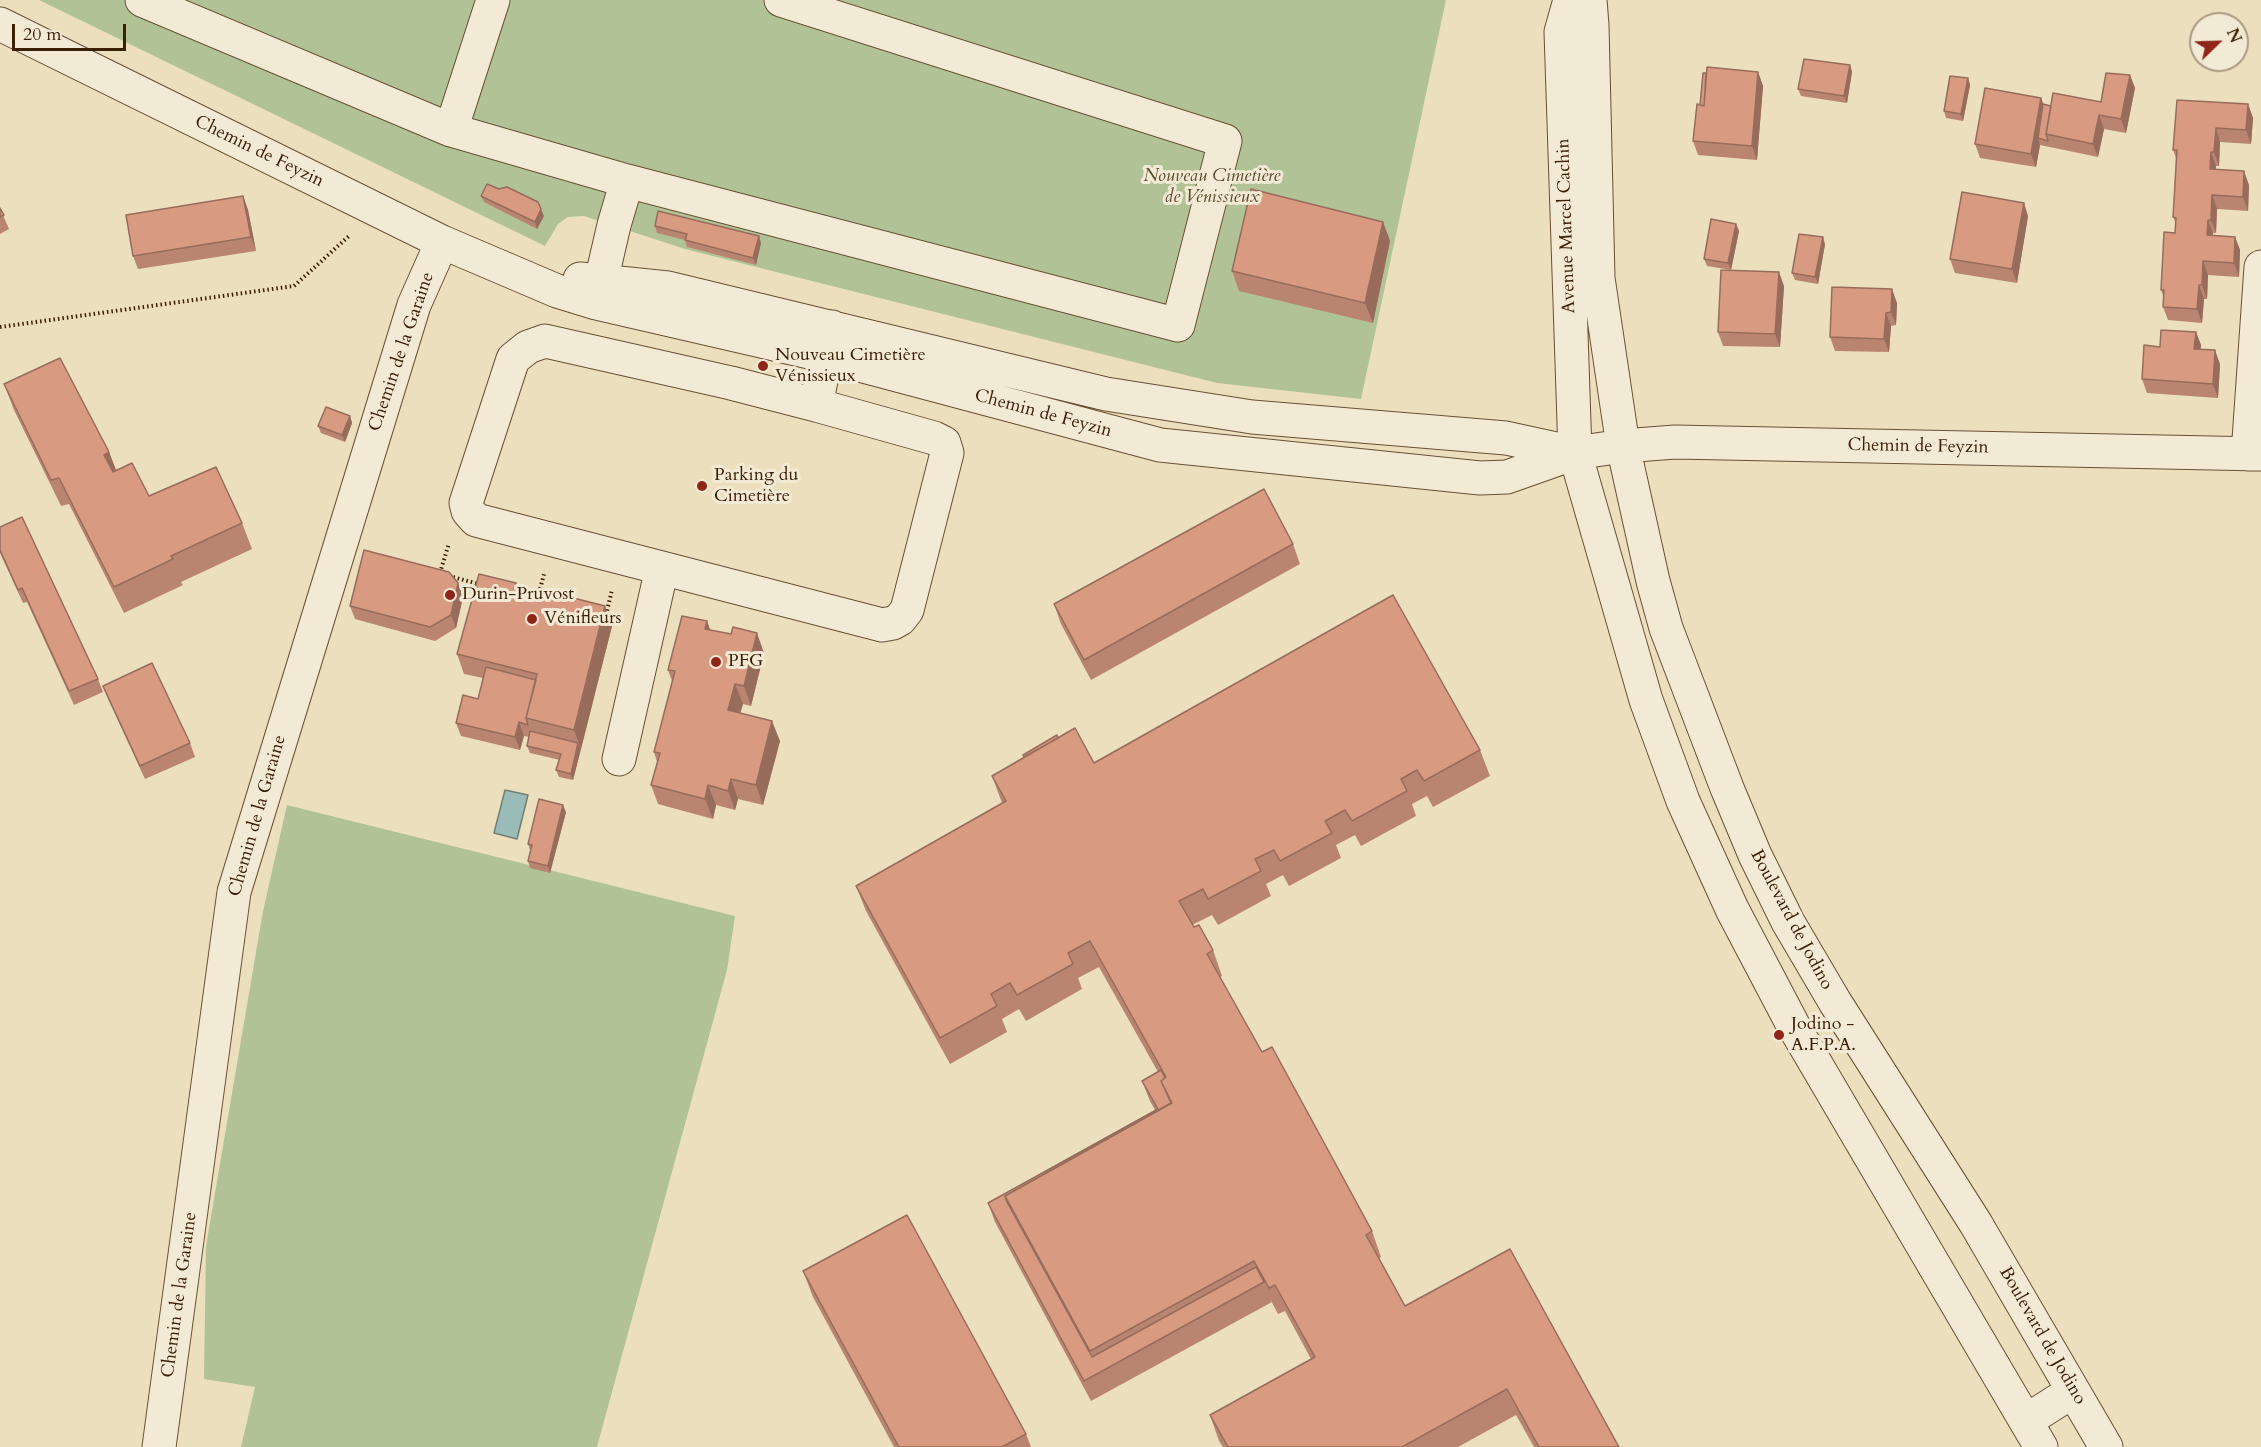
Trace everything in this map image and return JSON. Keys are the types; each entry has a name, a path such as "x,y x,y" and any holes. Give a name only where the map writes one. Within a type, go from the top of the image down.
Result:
{"street":[{"path":"142,0 451,130 627,182 1178,325 1225,141 781,0"},
{"path":"451,130 493,0"},
{"name":"Avenue Marcel Cachin","path":"1570,0 1561,32 1575,453"},
{"name":"Avenue Marcel Cachin","path":"1590,0 1598,278 1623,446"},
{"name":"Chemin de Feyzin","path":"0,24 442,242 557,291 599,292 829,342 1160,445 1480,477 1507,477 1575,453 1675,442 2254,454"},
{"path":"599,292 614,225 627,182"},
{"name":"Chemin de la Garaine","path":"159,1447 234,892 414,305 442,242"},
{"path":"2254,454 2261,267"},
{"path":"545,341 720,380 816,405 934,438 944,443 947,453 907,610 900,619 882,625 476,520 468,511 466,503 513,359 528,347 545,341"},
{"path":"816,405 829,342"},
{"name":"Boulevard de Jodino","path":"1623,446 1653,581 1666,628 1755,855 1788,922 1835,1002 1976,1224 2106,1447"},
{"path":"1575,453 1646,700 1683,801 1741,906 1793,1025 2034,1434 2073,1391"},
{"path":"619,759 662,568"},
{"path":"1741,906 1755,855"},
{"path":"1741,906 1797,963 1815,994 1835,1002"}],"path":[{"path":"0,327 294,286 377,210"},
{"path":"440,574 449,543"},
{"path":"537,599 545,567"},
{"path":"606,615 613,584"}],"green space":[{"name":"Nouveau Cimetière de Vénissieux","path":"39,0 1446,0 1361,399 1217,383 685,249 584,216 568,217 558,224 545,246"},
{"path":"287,805 735,916 727,970 597,1447 241,1447 255,1387 204,1379 206,1246 263,911"}],"water":[{"path":"505,790 528,795 517,839 494,833"}],"building":[{"path":"1804,59 1850,65 1844,96 1798,89"},
{"path":"1707,67 1758,72 1752,146 1693,141 1697,104 1704,106"},
{"path":"1703,73 1706,73 1704,106 1700,105"},
{"path":"2106,73 2130,75 2121,119 2099,115 2093,144 2046,134 2053,93 2101,102"},
{"path":"1950,76 1968,78 1961,114 1944,111"},
{"path":"1985,88 2041,98 2031,154 1975,144"},
{"path":"2177,100 2248,104 2246,130 2216,128 2210,169 2244,171 2243,197 2212,195 2211,220 2208,220 2207,235 2235,237 2234,263 2203,261 2202,285 2199,285 2197,309 2163,307 2164,290 2161,290 2164,232 2175,233 2176,218 2173,217 2177,150 2173,150"},
{"path":"2043,104 2051,106 2046,134 2048,141 2038,138"},
{"path":"487,184 499,189 507,187 538,202 541,209 535,222 481,196"},
{"path":"1251,189 1383,222 1365,303 1232,271"},
{"path":"1962,192 2024,203 2012,269 1950,259"},
{"path":"243,196 251,237 133,256 126,215"},
{"path":"658,211 759,236 753,258 685,240 687,234 655,226"},
{"path":"1711,219 1736,224 1728,263 1704,259"},
{"path":"1799,234 1823,237 1815,277 1792,273"},
{"path":"1721,270 1779,272 1775,334 1718,332"},
{"path":"1832,287 1892,289 1891,312 1886,313 1884,339 1830,337"},
{"path":"2161,330 2196,332 2194,349 2215,350 2213,384 2142,379 2144,345 2160,347"},
{"path":"60,358 109,452 104,455 113,472 132,463 149,496 216,467 242,523 171,556 173,559 114,587 59,478 51,480 4,384"},
{"path":"326,407 350,416 342,435 318,426"},
{"path":"1264,489 1293,544 1084,660 1054,604"},
{"path":"22,517 98,679 69,691 22,588 18,590 0,550 0,527"},
{"path":"364,550 449,572 458,583 451,615 430,627 350,606"},
{"path":"479,574 516,583 514,588 537,594 538,589 605,606 574,730 526,718 537,674 457,654"},
{"path":"1393,595 1480,750 1424,781 1417,770 1401,779 1407,791 1352,821 1345,810 1325,821 1332,833 1280,861 1274,850 1255,859 1261,871 1208,899 1203,889 1179,901 1194,927 1199,925 1213,950 1207,954 1262,1052 1272,1047 1372,1231 1366,1235 1405,1306 1510,1249 1619,1447 1539,1447 1507,1389 1402,1447 1228,1447 1210,1415 1315,1357 1275,1285 1269,1288 1254,1261 1090,1351 1005,1196 1172,1103 1161,1081 1166,1077 1090,941 1068,953 1073,964 1017,995 1010,983 991,994 997,1006 940,1038 856,886 1006,801 992,776 1075,728 1094,763"},
{"path":"682,616 707,621 705,629 731,634 733,627 757,633 744,686 735,684 728,710 772,721 756,785 731,779 728,791 708,785 705,799 651,785 660,753 654,752 675,671 668,670"},
{"path":"152,663 190,743 140,766 103,686"},
{"path":"486,667 536,680 526,718 528,725 519,722 515,737 456,723 463,695 478,699"},
{"path":"530,731 578,743 571,774 556,770 561,754 527,746"},
{"path":"1057,735 1058,738 1024,757 1023,755"},
{"path":"539,799 563,805 548,866 528,861 532,845 528,844"},
{"path":"1161,1070 1165,1078 1161,1081 1171,1103 1005,1196 1007,1202 1092,1357 1256,1267 1264,1282 1084,1381 988,1203 1158,1109 1142,1081"},
{"path":"907,1215 1026,1434 1002,1447 899,1447 803,1271"}],"place":[{"name":"Nouveau Cimetière Vénissieux","path":"763,366"},
{"name":"Parking du Cimetière","path":"702,486"},
{"name":"Durin-Pruvost","path":"450,595"},
{"name":"Vénifleurs","path":"532,619"},
{"name":"PFG","path":"716,662"},
{"name":"Jodino - A.F.P.A.","path":"1779,1035"}]}
